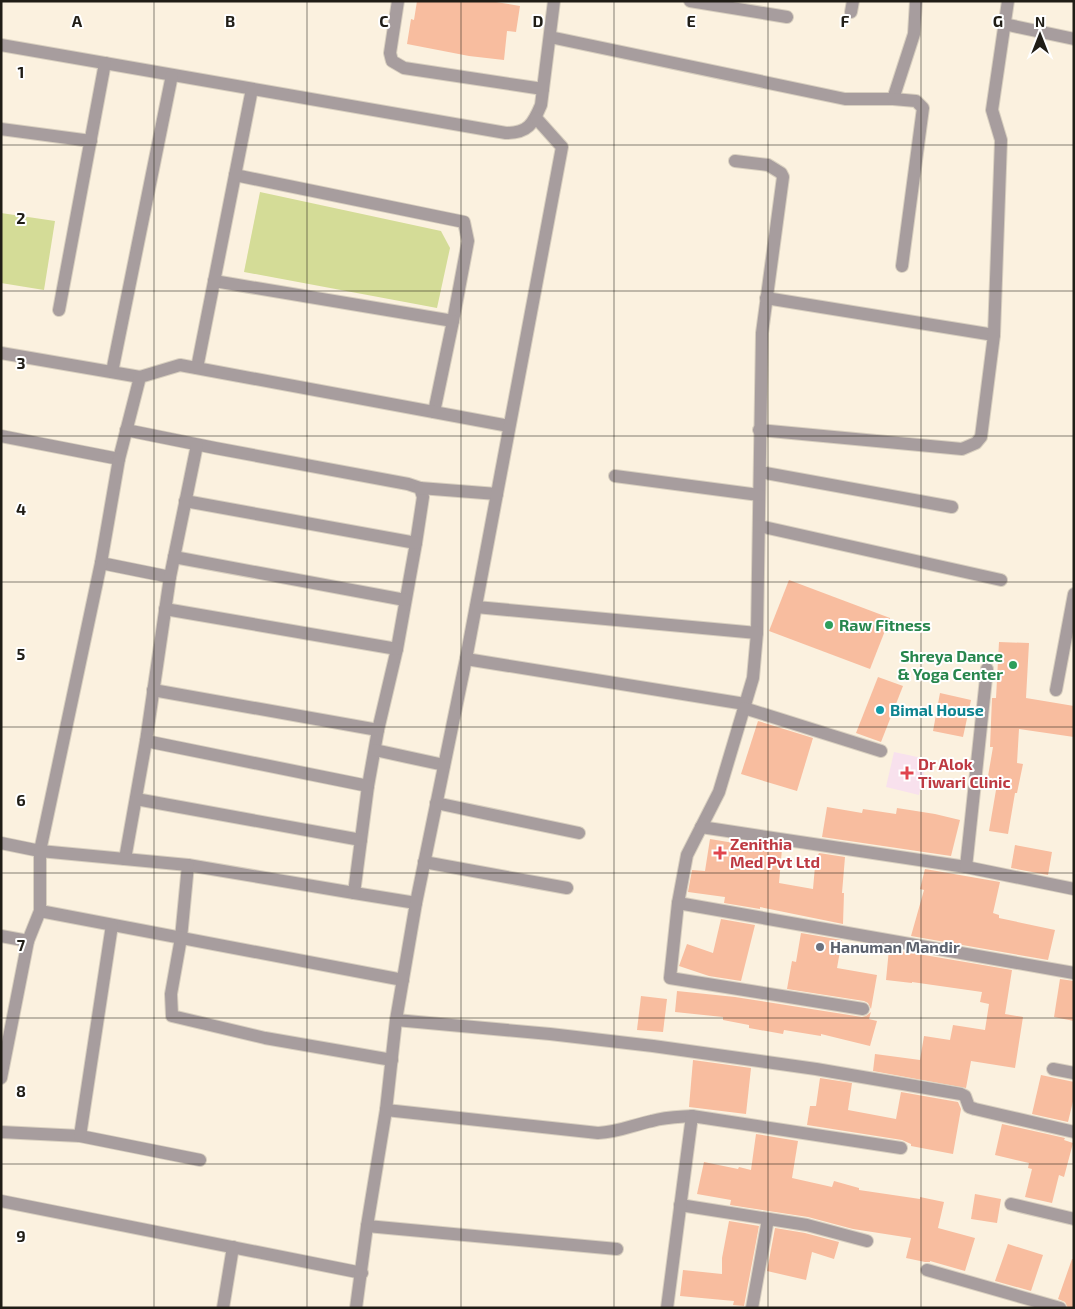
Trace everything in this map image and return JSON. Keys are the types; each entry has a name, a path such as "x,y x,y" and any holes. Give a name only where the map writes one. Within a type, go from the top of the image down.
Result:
{"street":[{"path":"398,1 390,53 392,62 404,68 543,88"},
{"path":"1,45 506,133 525,130 536,118 543,88 554,1"},
{"path":"690,1 787,17"},
{"path":"893,99 914,34 916,1"},
{"path":"760,430 962,449 976,444 981,437 994,336 1001,140 992,110 1008,1"},
{"path":"1004,24 1074,39"},
{"path":"550,37 845,99 916,101 923,108 902,266"},
{"path":"59,310 105,63"},
{"path":"112,372 172,75"},
{"path":"197,368 252,89"},
{"path":"356,1308 386,1110 402,980 476,607 562,147 536,118"},
{"path":"1,129 91,141"},
{"path":"735,161 768,165 781,172 782,178 762,333 757,633 754,678 719,792 687,855 678,903 670,978 863,1009"},
{"path":"235,175 464,222 468,241 434,412"},
{"path":"214,281 453,321"},
{"path":"766,298 994,336"},
{"path":"1,353 140,377 180,365 510,426"},
{"path":"1,1078 28,941 40,911 40,851 101,563 119,459 140,377"},
{"path":"126,430 408,484 420,488 497,494"},
{"path":"1,436 119,459"},
{"path":"125,859 146,741 170,577 197,445"},
{"path":"760,472 952,507"},
{"path":"615,476 760,495"},
{"path":"354,893 368,786 378,730 397,649 416,543 422,497 420,488"},
{"path":"185,501 416,543"},
{"path":"759,526 1001,580"},
{"path":"174,557 405,600"},
{"path":"101,563 170,577"},
{"path":"1056,690 1074,594"},
{"path":"476,607 757,633"},
{"path":"165,610 397,649"},
{"path":"466,659 745,706 882,751"},
{"path":"966,867 987,669"},
{"path":"153,690 378,730"},
{"path":"146,741 368,786"},
{"path":"375,750 444,765"},
{"path":"136,799 361,840"},
{"path":"436,803 579,833"},
{"path":"701,827 966,867 1074,889"},
{"path":"1,843 40,851 188,865 416,903"},
{"path":"424,862 567,888"},
{"path":"188,865 181,938 171,994 172,1016 265,1038 392,1060"},
{"path":"678,903 1074,973"},
{"path":"40,911 402,980"},
{"path":"80,1136 112,925"},
{"path":"1,936 28,941"},
{"path":"396,1020 550,1034 653,1046 835,1072 961,1094 965,1096 969,1107 1074,1132"},
{"path":"1053,1068 1074,1073"},
{"path":"386,1110 598,1133 616,1132 667,1118 692,1116 901,1148"},
{"path":"667,1308 692,1116"},
{"path":"1,1132 80,1136 200,1160"},
{"path":"1,1201 362,1273"},
{"path":"1012,1204 1074,1219"},
{"path":"680,1205 818,1227 867,1241"},
{"path":"752,1308 768,1218"},
{"path":"367,1226 617,1249"},
{"path":"222,1308 233,1247"},
{"path":"927,1270 1060,1308"}],"shaded area":[{"name":"Dr Alok Tiwari Clinic","path":"894,752 927,759 919,795 886,787"}],"green space":[{"path":"260,192 441,231 450,248 437,308 244,272"},
{"path":"1,213 55,221 44,290 1,283"}],"building":[{"path":"417,1 490,1 520,6 516,32 507,31 504,60 469,56 407,44 411,19 414,20"},
{"name":"Raw Fitness","path":"789,580 890,618 870,669 769,631"},
{"path":"999,642 1029,643 1026,698 1074,706 1074,737 1019,729 1017,763 1023,764 1017,793 1015,793 1008,834 989,831 996,790 986,788 993,747 990,747 992,698 996,698"},
{"name":"Bimal House","path":"878,677 903,686 881,742 856,733"},
{"path":"940,693 971,700 963,737 933,731"},
{"path":"758,721 813,738 797,791 741,774"},
{"path":"827,807 862,813 863,809 896,814 897,808 960,820 951,856 822,837"},
{"path":"710,839 734,843 733,845 782,849 779,883 813,889 816,855 819,853 845,857 842,893 844,893 843,924 760,907 760,909 724,903 725,897 688,892 692,870 705,871"},
{"path":"1015,845 1052,852 1048,875 1011,868"},
{"path":"925,869 1000,882 993,913 999,915 999,918 1055,930 1048,960 911,936 924,890 920,889"},
{"path":"721,919 755,925 741,981 709,976 679,966 687,944 713,953"},
{"path":"801,933 842,940 837,968 877,975 871,1009 868,1003 864,1001 787,989 792,961 796,962"},
{"path":"889,949 1012,970 1005,1014 1023,1017 1015,1068 971,1061 966,1088 873,1071 875,1054 920,1060 924,1036 950,1040 953,1025 985,1030 989,1004 980,1002 982,992 886,980"},
{"path":"1060,979 1074,981 1074,1021 1054,1017"},
{"path":"677,991 735,997 862,1017 871,1012 869,1019 877,1021 870,1046 821,1034 821,1036 784,1030 783,1034 749,1028 749,1025 723,1020 723,1017 675,1012"},
{"path":"641,996 667,999 663,1032 637,1030"},
{"path":"693,1060 751,1068 746,1114 689,1107"},
{"path":"1041,1075 1074,1082 1074,1097 1068,1122 1032,1114"},
{"path":"820,1078 852,1083 848,1110 896,1119 901,1092 958,1102 961,1109 953,1154 911,1146 911,1144 902,1140 807,1125 810,1106 816,1106"},
{"path":"1002,1124 1065,1138 1064,1140 1073,1143 1064,1177 1059,1175 1052,1203 1025,1197 1032,1169 1028,1168 1029,1163 995,1155"},
{"path":"756,1134 798,1141 792,1178 832,1187 834,1181 859,1188 859,1190 920,1199 920,1197 944,1202 938,1228 975,1238 965,1271 930,1261 925,1262 906,1258 911,1238 853,1229 808,1217 730,1205 731,1200 697,1194 704,1162 751,1170"},
{"path":"975,1194 1001,1199 997,1223 971,1219"},
{"path":"729,1221 759,1226 744,1306 733,1305 734,1301 680,1296 683,1270 722,1274 722,1258"},
{"path":"775,1228 805,1233 839,1242 834,1259 812,1252 806,1280 767,1271"},
{"path":"1008,1244 1043,1255 1031,1291 995,1281"},
{"path":"1072,1259 1074,1259 1074,1308 1068,1308 1065,1302 1058,1299"}],"place":[{"name":"Raw Fitness","path":"829,625"},
{"name":"Shreya Dance & Yoga Center","path":"1013,665"},
{"name":"Bimal House","path":"880,710"},
{"name":"Dr Alok Tiwari Clinic","path":"907,773"},
{"name":"Zenithia Med Pvt Ltd","path":"720,853"},
{"name":"Hanuman Mandir","path":"820,947"}]}
